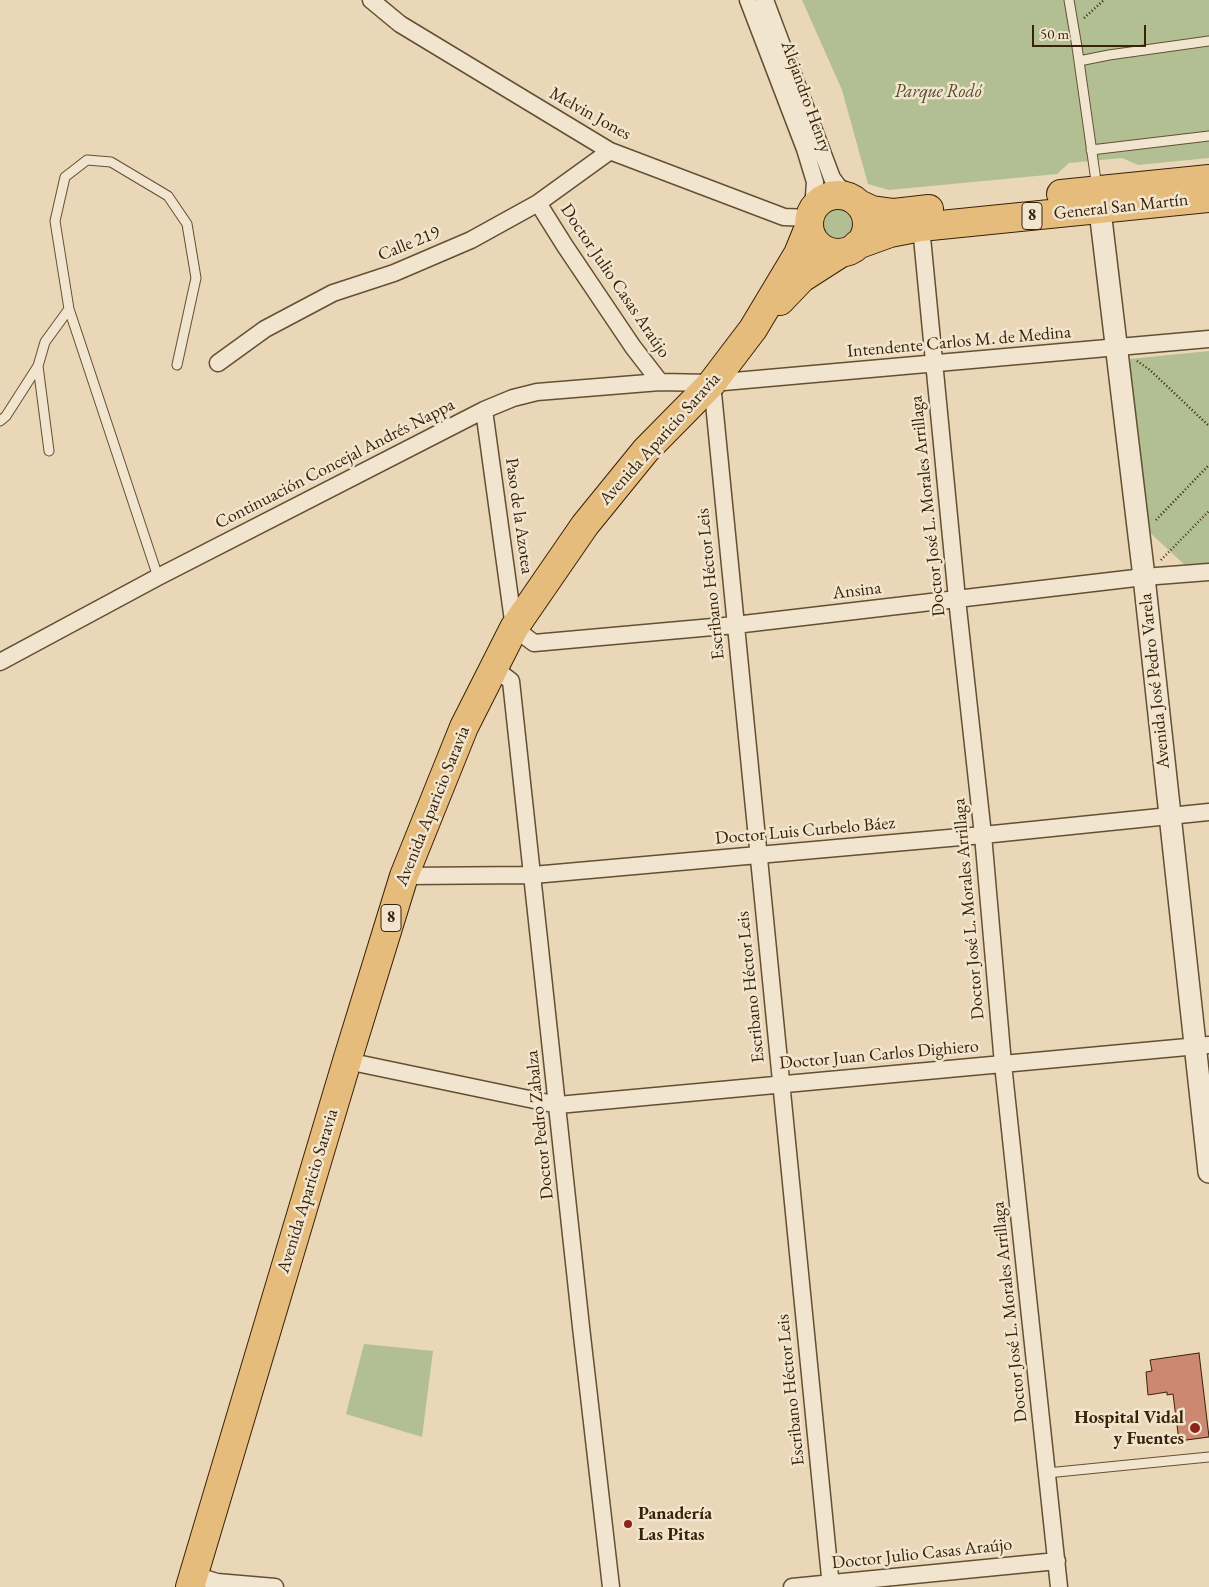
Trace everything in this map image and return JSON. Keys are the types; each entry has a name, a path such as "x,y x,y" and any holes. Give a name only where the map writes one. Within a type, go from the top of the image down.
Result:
{"highway":[{"name":"General San Martín","path":"849,249 890,233 1098,200 1209,178"},
{"name":"8","path":"810,218 818,203 826,198 835,195 844,196 855,202"},
{"name":"General San Martín","path":"855,202 872,210 894,213 1098,200 1209,198"},
{"path":"810,218 812,236 816,243 832,252 849,249 863,238 866,230 864,212 855,202"},
{"name":"Avenida Aparicio Saravia","path":"192,1581 404,876 464,727 514,628 586,525 640,457 712,383 752,330 798,254 810,218"},
{"name":"Avenida Aparicio Saravia","path":"752,330 802,278 849,249"}],"street":[{"name":"Melvin Jones","path":"371,0 400,24 610,151 784,217 810,218"},
{"name":"Alejandro Henry","path":"748,0 805,148 815,182 810,218"},
{"name":"Alejandro Henry","path":"765,0 832,178 855,202"},
{"name":"Calle 219","path":"218,363 265,329 333,294 394,273 471,240 538,203 610,151"},
{"name":"Avenida José Pedro Varela","path":"1098,200 1144,577 1170,815 1202,1045 1209,1172"},
{"name":"Doctor Julio Casas Araújo","path":"538,203 612,316 660,382"},
{"name":"Doctor José L. Morales Arrillaga","path":"921,227 957,599 983,835 1003,1064 1059,1587"},
{"name":"Intendente Carlos M. de Medina","path":"712,383 1209,340"},
{"name":"Continuación Concejal Andrés Nappa","path":"0,662 158,576 484,410 513,398 537,392 660,382 712,383"},
{"name":"Escribano Héctor Leis","path":"712,383 830,1585"},
{"name":"Paso de la Azotea","path":"484,410 514,628"},
{"name":"Ansina","path":"514,628 534,643 736,625 1144,577 1209,572"},
{"name":"Doctor Pedro Zabalza","path":"494,668 511,681 611,1587"},
{"name":"Doctor Luis Curbelo Báez","path":"404,876 532,875 983,835 1209,812"},
{"name":"Doctor Juan Carlos Dighiero","path":"347,1061 558,1105 1202,1045"},
{"name":"Doctor Julio Casas Araújo","path":"792,1587 830,1585 1057,1561"},
{"path":"192,1581 275,1587"}],"lane":[{"path":"1068,0 1079,61 1098,200"},
{"path":"1079,61 1209,41"},
{"path":"1091,150 1209,136"},
{"path":"158,576 69,309 55,221 65,177 86,160 111,162 168,196 187,224 196,278 177,364"},
{"path":"0,421 6,416 38,366 44,342 69,309"},
{"path":"38,366 49,450"},
{"path":"1047,1473 1209,1457"}],"path":[{"path":"1074,28 1104,0"},
{"path":"1117,348 1150,370 1209,426"},
{"path":"1139,537 1209,465"},
{"path":"1144,577 1209,511"}],"green space":[{"name":"Parque Rodó","path":"802,0 1209,0 1209,158 1138,165 1122,158 1069,163 1057,174 889,190 868,184 842,90"},
{"path":"838,205 845,206 851,210 855,216 855,230 851,236 845,240 838,241 831,240 825,236 821,230 820,223 821,216 825,210 831,206"},
{"path":"1209,351 1209,564 1186,566 1147,530 1129,359"},
{"path":"364,1344 433,1351 422,1437 346,1414"}],"building":[{"path":"1199,1353 1209,1437 1179,1441 1173,1394 1167,1395 1167,1392 1148,1395 1146,1372 1152,1371 1150,1360"}],"place":[{"name":"Hospital Vidal y Fuentes","path":"1195,1428"},
{"name":"Panadería Las Pitas","path":"628,1524"}]}
